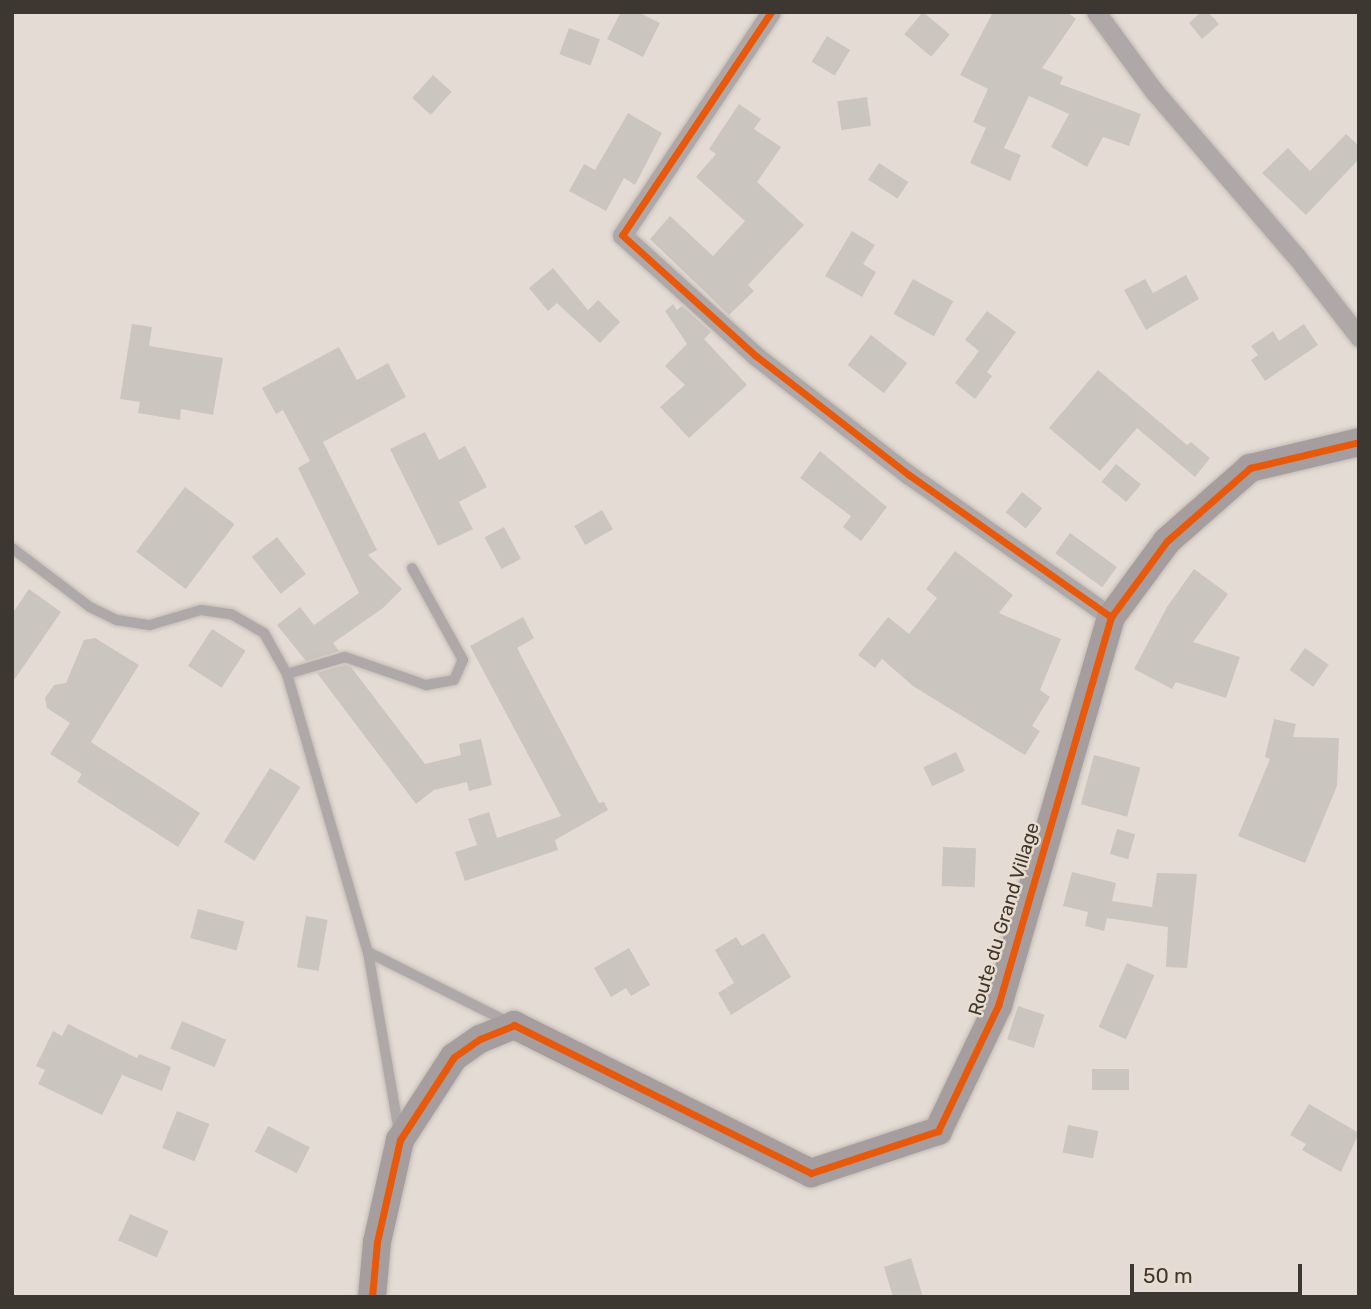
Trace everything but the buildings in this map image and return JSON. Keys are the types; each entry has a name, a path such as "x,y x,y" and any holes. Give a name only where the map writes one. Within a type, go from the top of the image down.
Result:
{"street":[{"path":"771,12 622,235 767,365 909,475 1111,617"},
{"path":"1096,12 1153,90 1296,256 1359,337"},
{"name":"Route du Grand Village","path":"514,1025 811,1173 938,1131 998,1006 1111,617 1167,541 1250,468 1359,442"},
{"path":"372,1297 377,1242 400,1140 454,1057 480,1039 514,1025"}],"lane":[{"path":"12,548 90,607 117,620 150,625 201,610 231,614 264,633 287,674 368,952 400,1140"},
{"path":"287,674 345,657 426,685 454,680 463,660 412,568"},
{"path":"368,952 514,1025"}],"cycle path":[{"path":"771,12 622,235 756,356 909,475 1111,617"},
{"path":"372,1297 377,1242 400,1140 454,1057 480,1039 514,1025 811,1173 938,1131 998,1006 1111,617 1167,541 1250,468 1359,442"}]}
